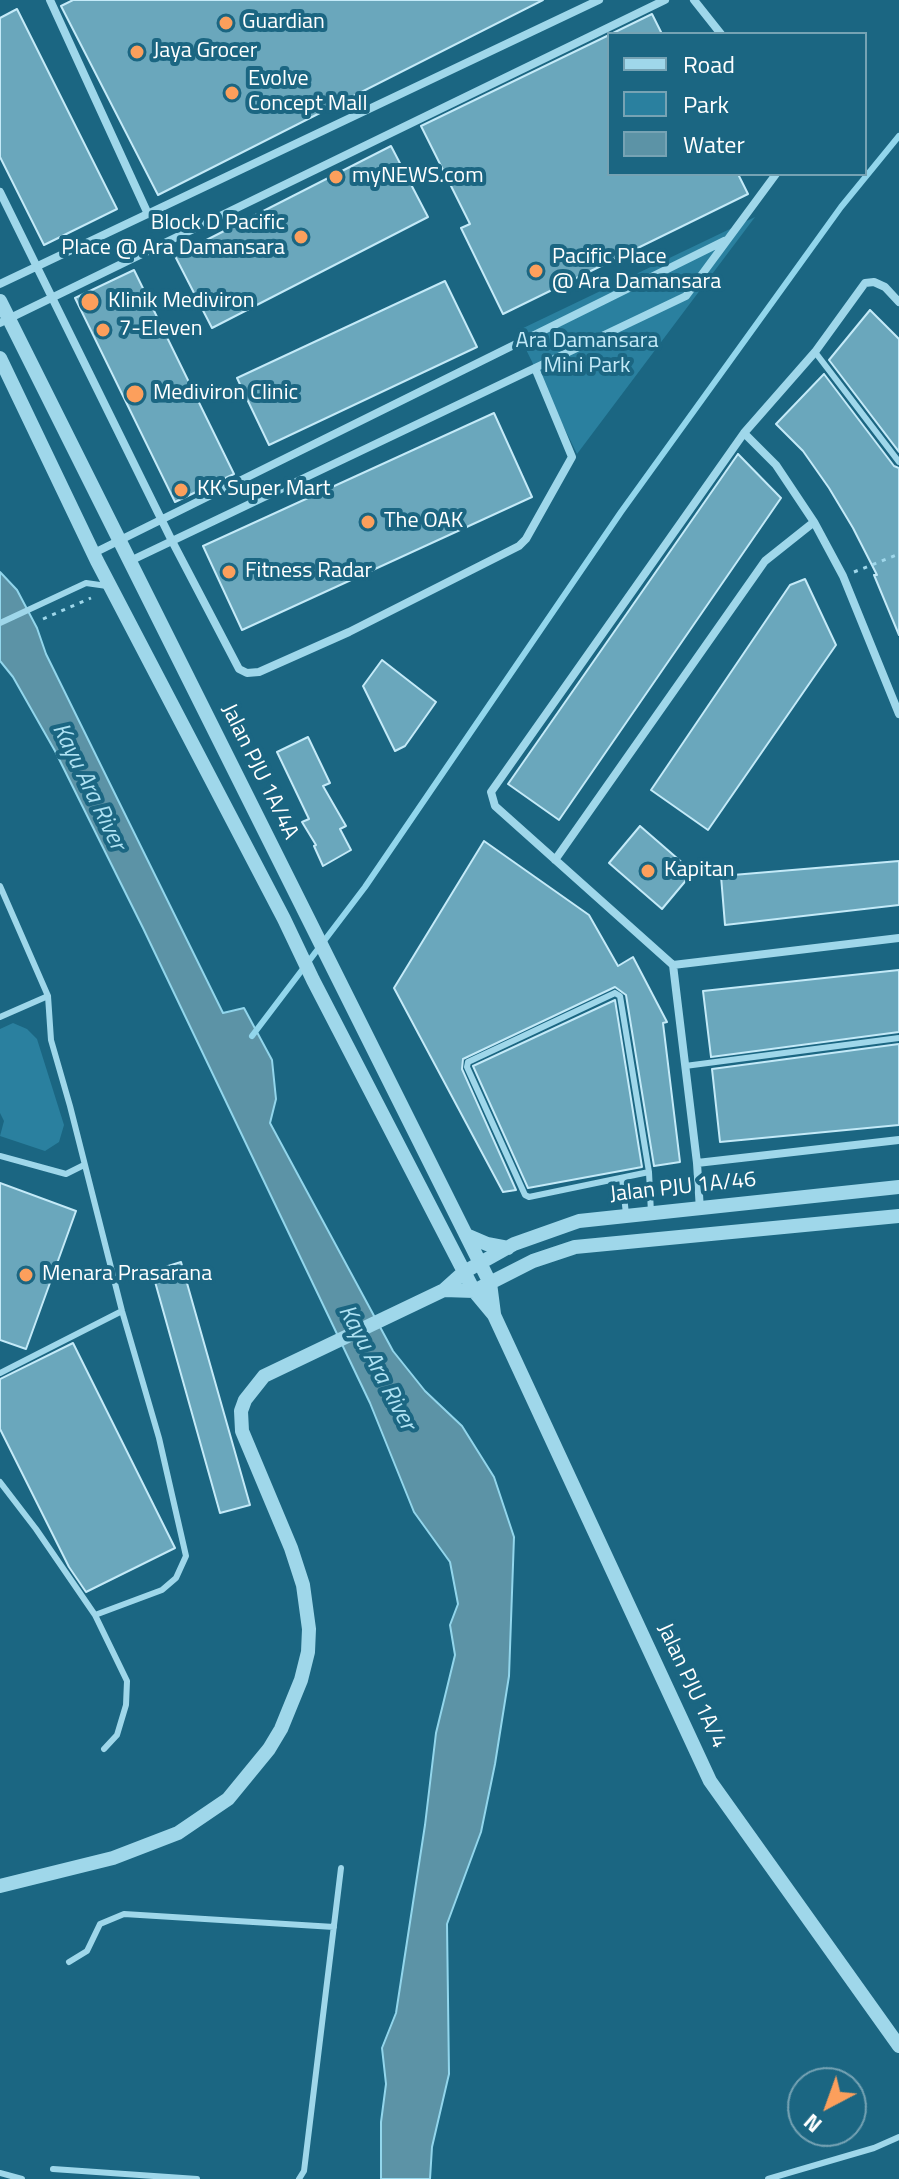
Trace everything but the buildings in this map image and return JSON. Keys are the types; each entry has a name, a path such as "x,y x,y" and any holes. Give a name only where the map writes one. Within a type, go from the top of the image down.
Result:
{"street":[{"path":"50,0 148,214"},
{"path":"0,284 599,0"},
{"path":"4,321 665,0"},
{"path":"694,0 719,32"},
{"path":"130,561 686,296 775,176"},
{"path":"0,192 172,541 239,669 247,673 259,672 349,632 519,546 526,539 572,457 535,368"},
{"path":"96,557 119,541 728,239"},
{"path":"700,1210 673,965 495,806 491,792 744,433 815,352 865,283 874,282 885,287 899,302"},
{"name":"Jalan PJU 1A/4A","path":"0,301 4,321 130,561 480,1263"},
{"name":"Jalan PJU 1A/4A","path":"0,358 96,557 464,1272"},
{"path":"744,433 776,465 814,522 843,576 899,714"},
{"path":"555,860 765,561 814,522"},
{"path":"673,965 899,938"},
{"path":"697,1163 899,1140"},
{"name":"Jalan PJU 1A/46","path":"440,1292 464,1272 508,1248 579,1221 899,1187"},
{"path":"0,1886 113,1858 178,1833 228,1799 269,1749 281,1729 301,1680 308,1652 309,1629 303,1585 291,1548 242,1431 241,1411 245,1400 264,1376 440,1292 474,1291 533,1261 575,1247 899,1216"},
{"path":"466,1235 508,1248"},
{"name":"Jalan PJU 1A/4","path":"480,1263 490,1283 494,1315"},
{"name":"Jalan PJU 1A/4","path":"464,1272 474,1291 494,1315 710,1781 899,2046"}],"lane":[{"path":"815,352 899,462"},
{"path":"86,583 96,557"},
{"path":"0,623 86,583 112,587"},
{"path":"0,886 48,996 51,1040 122,1311 159,1438 186,1556 176,1578 162,1590 95,1615"},
{"path":"649,1172 529,1197 525,1195 467,1067 468,1062 615,993 620,996 649,1172 651,1214"},
{"path":"0,1017 48,996"},
{"path":"685,1066 899,1038"},
{"path":"0,1156 66,1174 84,1165"},
{"path":"622,1178 626,1216"},
{"path":"0,1373 122,1311"},
{"path":"0,1482 95,1615 127,1681 126,1705 117,1735 104,1749"},
{"path":"299,2179 304,2171 341,1868"},
{"path":"69,1962 87,1951 100,1924 124,1914 334,1927"},
{"path":"768,2179 790,2176 899,2137"},
{"path":"53,2169 197,2179"},
{"path":"0,2173 22,2179"}],"path":[{"path":"843,576 899,554"}],"green space":[{"name":"Ara Damansara Mini Park","path":"755,217 577,454 517,331"},
{"path":"13,1023 27,1029 37,1039 64,1125 59,1142 45,1151 0,1136 4,1121 0,1113 0,1029"}],"water":[{"name":"Kayu Ara River","path":"0,572 17,590 37,628 46,654 223,1013 244,1008 272,1060 276,1099 270,1123 393,1351 425,1391 462,1426 494,1477 514,1537 509,1676 495,1764 481,1832 447,1924 449,2074 432,2147 430,2179 381,2179 381,2122 386,2084 382,2048 396,2013 436,1733 455,1655 450,1625 458,1604 450,1562 414,1512 370,1403 143,928 55,751 13,677 0,661"}],"waterway":[{"path":"867,175 899,136"},
{"path":"252,1036 365,887 621,512 866,176"}],"place":[{"name":"Guardian","path":"226,23"},
{"name":"Jaya Grocer","path":"137,52"},
{"name":"Evolve Concept Mall","path":"232,93"},
{"name":"myNEWS.com","path":"336,177"},
{"name":"Block D Pacific Place @ Ara Damansara","path":"301,237"},
{"name":"Pacific Place @ Ara Damansara","path":"536,271"},
{"name":"Klinik Mediviron","path":"90,302"},
{"name":"7-Eleven","path":"103,330"},
{"name":"Mediviron Clinic","path":"135,394"},
{"name":"KK Super Mart","path":"181,490"},
{"name":"The OAK","path":"368,522"},
{"name":"Fitness Radar","path":"229,572"},
{"name":"Kapitan","path":"648,871"},
{"name":"Menara Prasarana","path":"26,1275"}]}
